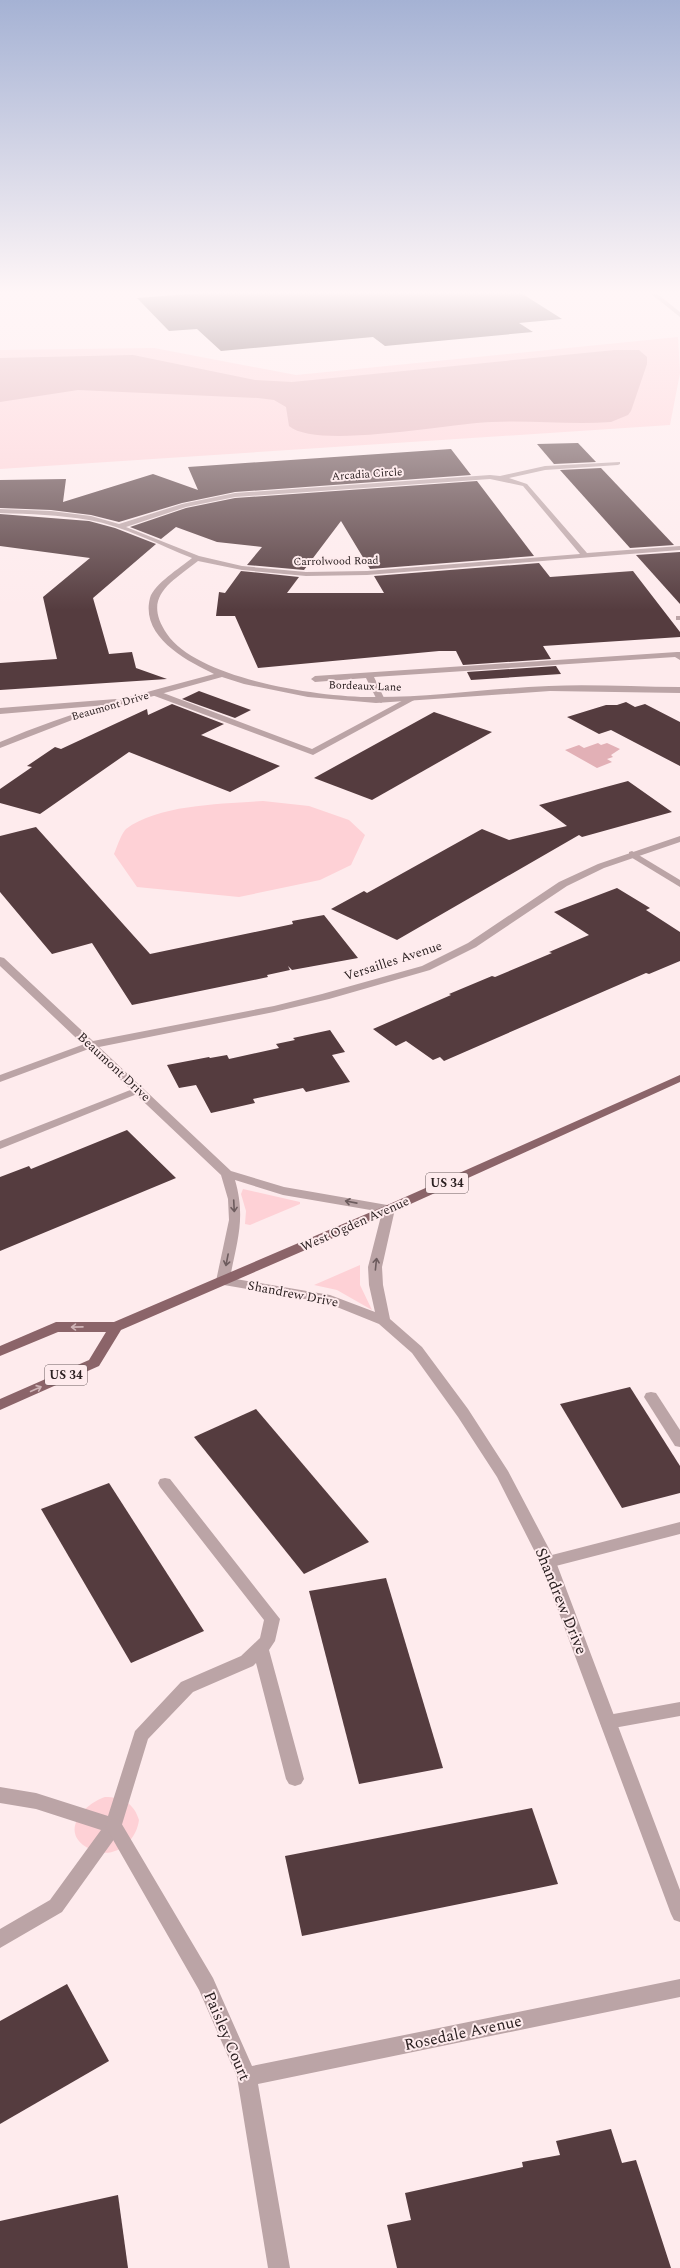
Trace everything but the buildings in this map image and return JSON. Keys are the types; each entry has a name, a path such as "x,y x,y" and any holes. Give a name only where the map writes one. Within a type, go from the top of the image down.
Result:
{"main road":[{"name":"West Ogden Avenue","path":"0,1351 56,1327 116,1327 389,1209 680,1078"},
{"name":"US 34","path":"0,1405 94,1363 116,1327"}],"street":[{"path":"502,478 516,473 536,469 618,463"},
{"name":"Arcadia Circle","path":"121,526 184,505 235,495 475,477 502,478 518,482 530,488 585,555"},
{"name":"Carrolwood Road","path":"0,511 72,515 121,526 198,558 272,572 337,574 680,548"},
{"name":"Bordeaux Lane","path":"198,558 163,585 154,598 154,621 169,643 196,662 222,674 274,688 308,694 381,700 550,688 680,690"},
{"path":"315,679 679,655"},
{"name":"Beaumont Drive","path":"0,745 58,721 116,702 222,674"},
{"path":"369,675 381,700"},
{"path":"154,693 313,752 412,699"},
{"path":"0,711 116,702"},
{"name":"Versailles Avenue","path":"0,1079 90,1045 274,1009 339,993 426,968 472,945 564,884 632,854 680,839"},
{"path":"632,854 680,884"},
{"name":"Beaumont Drive","path":"0,960 227,1174 283,1191 389,1209"},
{"path":"0,1145 138,1090"},
{"path":"223,1281 235,1220 234,1200 227,1174"},
{"path":"384,1321 376,1285 375,1267 389,1209"},
{"name":"Shandrew Drive","path":"223,1281 330,1298 384,1321 417,1350 463,1413 503,1475 548,1562 680,1914"},
{"path":"651,1397 680,1442"},
{"path":"0,1939 56,1906 114,1826 141,1736 187,1687 247,1661 267,1641 272,1619 165,1483"},
{"path":"548,1562 680,1528"},
{"path":"260,1648 295,1779"},
{"path":"608,1722 680,1709"},
{"path":"0,1795 36,1801 114,1826"},
{"name":"Paisley Court","path":"114,1826 206,1984 247,2077 279,2268"},
{"name":"Rosedale Avenue","path":"247,2077 680,1988"}],"shaded area":[{"path":"0,399 675,399 670,425 0,469"},
{"path":"0,399 21,399 0,402"},
{"path":"265,399 635,399 628,415 611,422 473,423 355,436 327,436 304,433 289,426 286,407 274,400"},
{"path":"598,743 601,745 607,743 620,749 611,755 613,757 607,759 612,762 597,768 565,750 579,745 584,748"},
{"path":"263,801 309,806 349,820 365,835 351,865 320,880 239,897 137,887 114,854 126,829 156,814 192,807"},
{"path":"243,1189 300,1202 300,1204 250,1225 245,1224 246,1211 241,1194"},
{"path":"360,1265 360,1285 372,1310 337,1290 314,1285"},
{"path":"105,1797 117,1798 131,1805 139,1820 133,1836 128,1842 122,1848 107,1853 90,1849 81,1843 76,1836 75,1828 77,1820 88,1806"}]}
